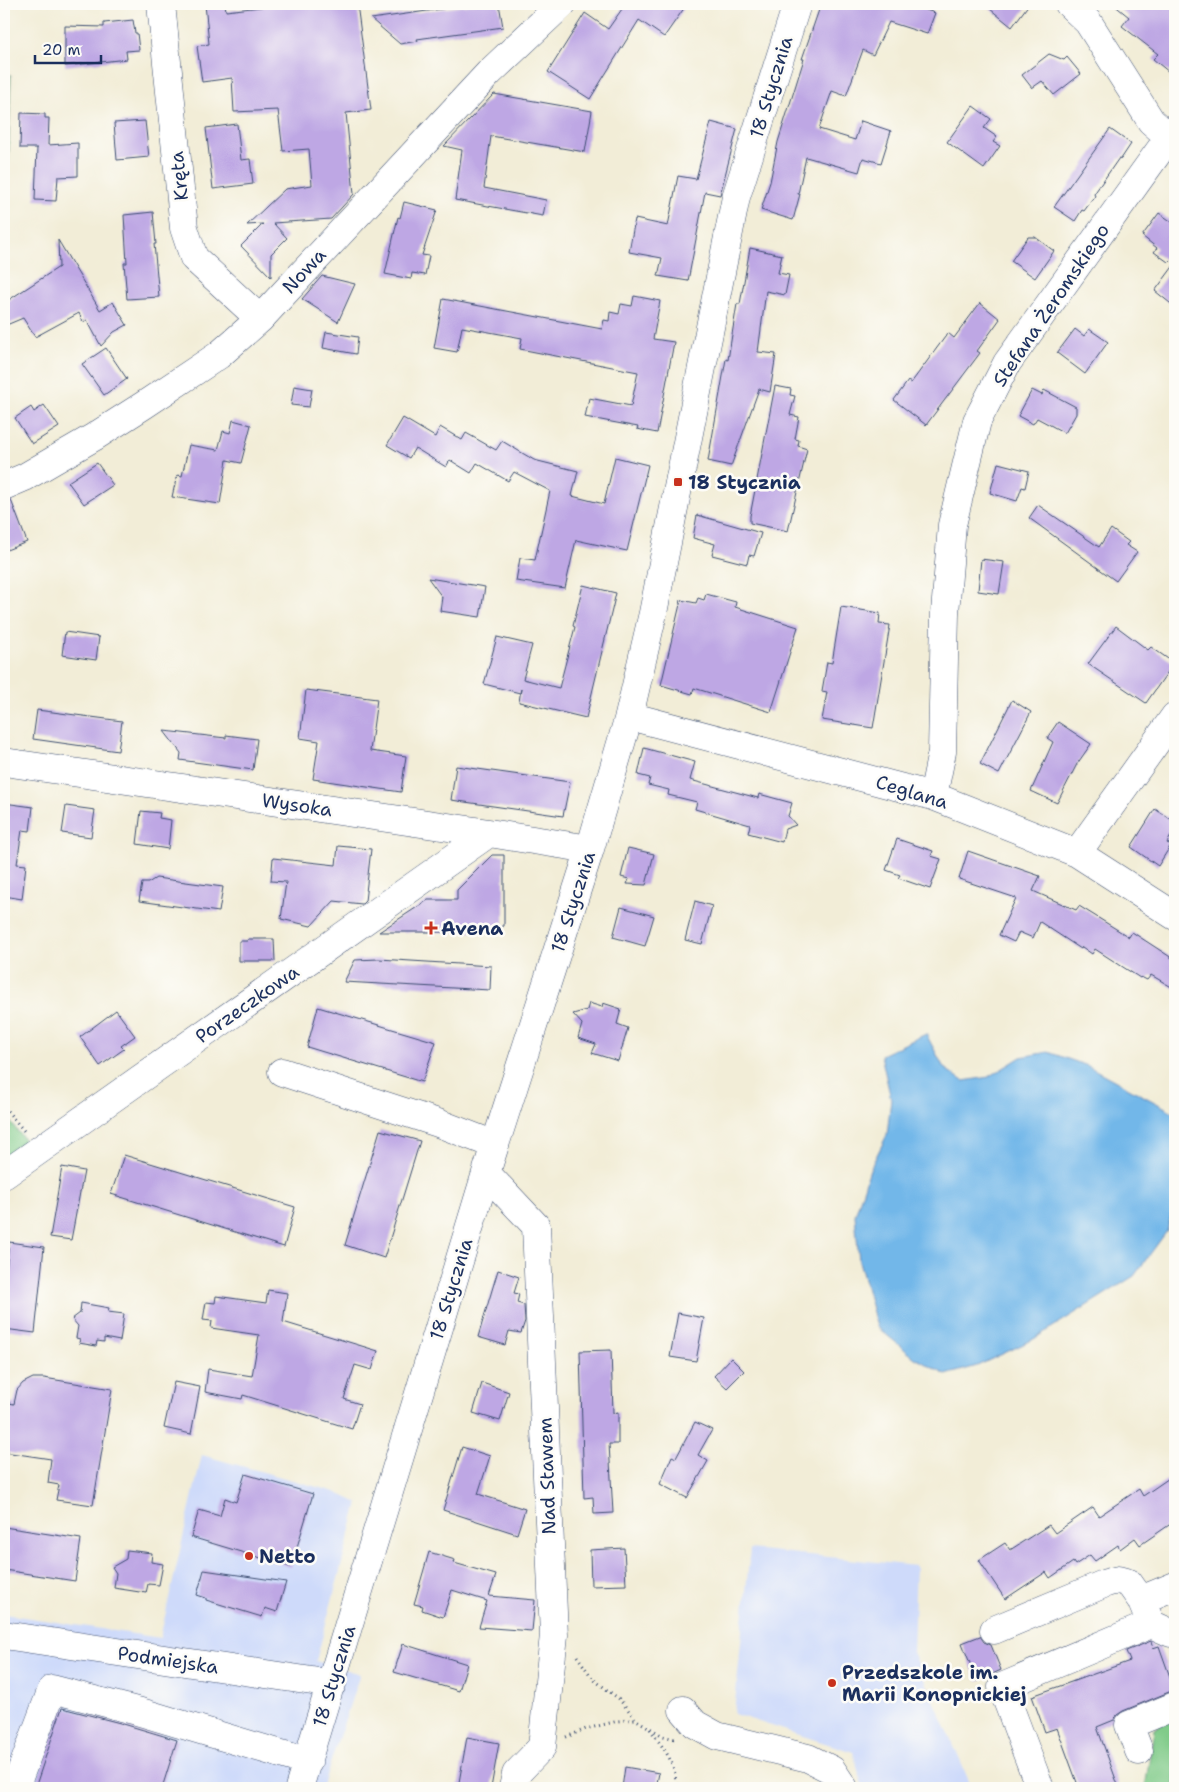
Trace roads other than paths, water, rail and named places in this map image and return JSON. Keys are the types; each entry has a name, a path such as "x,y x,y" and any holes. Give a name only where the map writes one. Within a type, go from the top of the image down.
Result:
{"street":[{"name":"Kręta","path":"161,4 184,228 194,258 260,319"},
{"name":"Nowa","path":"4,486 25,477 94,437 220,355 260,319 489,73 562,4"},
{"name":"18 Stycznia","path":"300,1788 486,1173 590,849 629,716 653,613 736,197 797,4"},
{"path":"1069,4 1088,22 1151,121 1173,137"},
{"name":"Stefana Żeromskiego","path":"934,796 942,752 945,614 952,525 977,421 1008,363 1173,137"},
{"name":"Ceglana","path":"629,716 934,796 1077,853 1175,916"},
{"path":"1077,853 1175,716"},
{"name":"Wysoka","path":"4,762 590,849"},
{"name":"Porzeczkowa","path":"4,1175 489,833"},
{"path":"282,1072 438,1123 495,1145"},
{"name":"Nad Stawem","path":"486,1173 536,1226 554,1625 542,1747 516,1774 513,1788"},
{"path":"994,1630 1106,1583 1118,1580 1129,1583 1156,1618"},
{"path":"1040,1788 1002,1687 1156,1618 1175,1586"},
{"name":"Podmiejska","path":"4,1636 332,1684"},
{"path":"15,1788 52,1689 137,1711 308,1762"},
{"path":"1139,1751 1129,1725 1175,1706"},
{"path":"683,1710 695,1724 717,1736 808,1758 832,1770 844,1788"}],"water":[{"path":"926,1034 944,1068 963,1081 989,1077 1021,1057 1048,1052 1088,1066 1175,1113 1175,1200 1167,1231 1134,1276 1032,1340 977,1366 946,1375 915,1358 877,1327 859,1261 855,1215 870,1169 887,1135 891,1099 881,1055"}],"place":[{"name":"18 Stycznia","path":"678,482"},
{"name":"Avena","path":"431,928"},
{"name":"Netto","path":"249,1556"},
{"name":"Przedszkole im. Marii Konopnickiej","path":"832,1683"}]}
